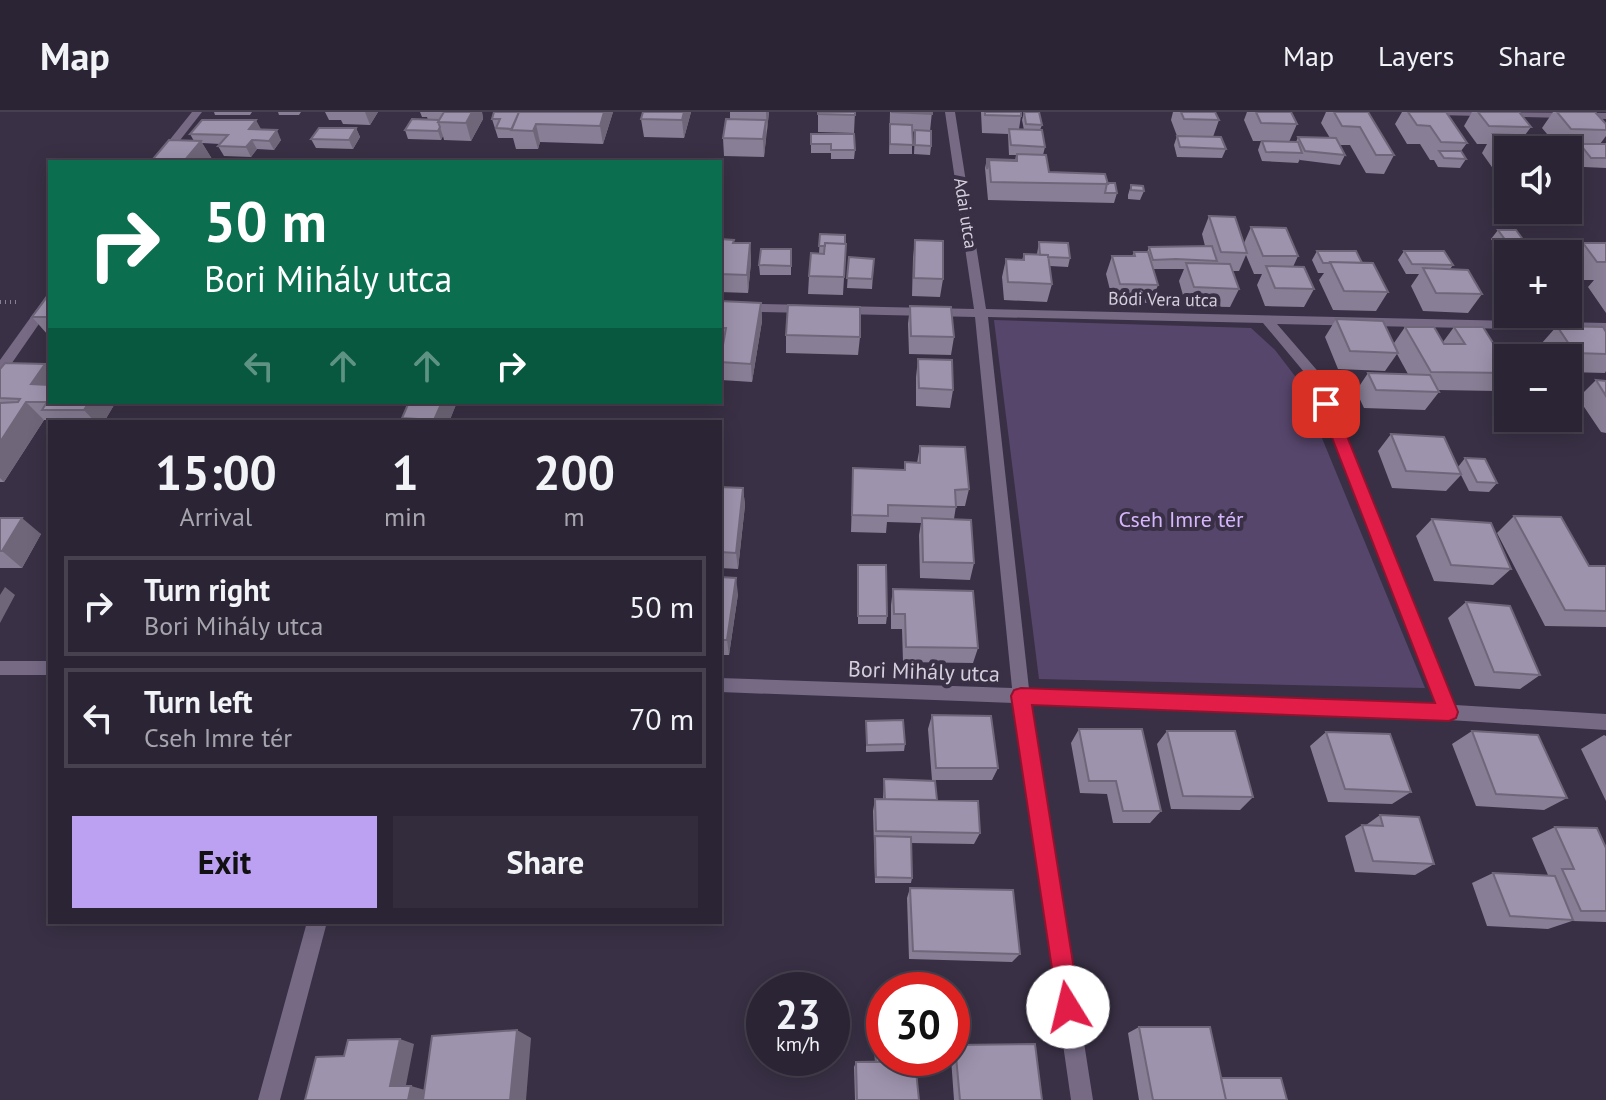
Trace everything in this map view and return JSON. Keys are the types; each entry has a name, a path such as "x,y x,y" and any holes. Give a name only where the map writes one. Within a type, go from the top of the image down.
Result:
{"street":[{"path":"159,160 197,112"},
{"name":"Adai utca","path":"950,112 981,314"},
{"path":"1436,112 1606,116"},
{"path":"0,370 48,302"},
{"name":"Bódi Vera utca","path":"722,307 1606,327"},
{"path":"981,314 1021,696 1082,1100"},
{"path":"1266,319 1315,376 1449,712"},
{"path":"0,668 48,668"},
{"name":"Bori Mihály utca","path":"722,685 1449,712 1606,722"},
{"path":"269,1100 316,924"}],"green space":[{"name":"Cseh Imre tér","path":"994,320 1251,328 1275,350 1298,380 1425,688 1039,679"}],"building":[{"path":"444,112 472,112 466,123 438,122"},
{"path":"494,112 519,112 512,129 496,128 500,119 492,119"},
{"path":"519,112 604,112 600,126 536,124 533,131 511,130"},
{"path":"643,112 684,112 682,120 641,119"},
{"path":"855,112 855,115 818,114"},
{"path":"891,112 932,112 932,114"},
{"path":"985,112 1021,112 1021,116 985,115"},
{"path":"1024,112 1039,112 1042,125 1026,124"},
{"path":"1181,112 1215,112 1219,120 1184,119"},
{"path":"1256,112 1291,112 1297,124 1261,123"},
{"path":"1334,112 1368,112 1394,155 1376,155 1360,127 1342,126"},
{"path":"1408,112 1446,112 1467,143 1441,142 1430,126 1417,125"},
{"path":"1478,112 1519,112 1531,127 1489,126"},
{"path":"1557,112 1595,112 1606,124 1606,130 1571,129"},
{"path":"412,119 439,120 440,127 438,131 405,130"},
{"path":"726,119 766,120 763,139 723,138"},
{"path":"202,120 256,120 249,129 277,130 269,141 252,140 246,147 218,146 228,135 190,134"},
{"path":"890,124 912,125 913,145 890,144"},
{"path":"319,128 356,128 349,140 311,139"},
{"path":"1009,129 1042,130 1045,147 1011,145"},
{"path":"915,130 931,131 931,146 915,145"},
{"path":"811,134 854,134 855,150 831,150 831,144 811,144"},
{"path":"1493,134 1540,136 1494,136"},
{"path":"1177,136 1221,137 1226,149 1180,147"},
{"path":"1298,137 1336,138 1345,155 1305,151"},
{"path":"169,140 201,141 185,160 153,159"},
{"path":"1262,141 1298,142 1302,153 1266,152"},
{"path":"1582,144 1606,144 1606,158 1591,158"},
{"path":"1439,151 1461,151 1466,159 1444,158"},
{"path":"1017,154 1046,155 1049,172 1105,174 1108,184 991,182 989,160 1017,161"},
{"path":"1107,183 1115,183 1117,193 1105,193"},
{"path":"1131,185 1143,186 1144,191 1131,190"},
{"path":"1209,216 1235,217 1247,253 1221,252"},
{"path":"1251,227 1286,228 1298,256 1263,256"},
{"path":"1498,230 1516,230 1523,240 1505,240"},
{"path":"820,234 845,235 845,244 825,243 825,246 819,246"},
{"path":"722,239 750,243 747,275 722,274"},
{"path":"915,240 943,241 943,279 914,278"},
{"path":"1039,242 1068,243 1070,258 1040,255"},
{"path":"825,243 846,244 844,277 809,276 811,253 824,254"},
{"path":"1583,243 1606,243 1606,262 1597,262"},
{"path":"1212,246 1217,261 1153,260 1149,247"},
{"path":"761,249 791,249 791,266 759,265"},
{"path":"1317,251 1356,251 1362,263 1323,263"},
{"path":"1404,251 1444,251 1453,265 1412,264"},
{"path":"1134,252 1148,252 1158,285 1120,284 1112,256 1135,256"},
{"path":"1024,254 1048,255 1052,284 1008,282 1006,259 1024,260"},
{"path":"849,257 874,259 872,279 847,278"},
{"path":"1330,262 1373,263 1388,292 1344,291"},
{"path":"1186,263 1230,264 1239,289 1194,287"},
{"path":"1266,266 1304,267 1314,289 1275,288"},
{"path":"1423,268 1468,270 1482,294 1436,293"},
{"path":"48,296 48,317 32,317"},
{"path":"722,301 761,303 751,364 722,362 726,328 722,328"},
{"path":"788,305 860,307 860,337 786,335"},
{"path":"910,306 951,307 954,337 911,336"},
{"path":"1336,319 1383,321 1398,353 1350,351"},
{"path":"1405,327 1434,327 1444,344 1465,344 1454,327 1483,327 1494,345 1494,373 1431,372"},
{"path":"1603,327 1606,332 1606,354 1582,353 1582,344 1569,344 1558,328"},
{"path":"918,359 952,360 953,390 919,388"},
{"path":"5,363 45,364 31,384 48,385 48,404 88,404 84,410 42,410 47,402 26,402 0,442 0,403 18,402 20,399 0,398 0,369"},
{"path":"1368,373 1430,375 1439,392 1376,390"},
{"path":"1596,380 1606,381 1606,396"},
{"path":"408,404 441,404 434,420 402,418"},
{"path":"1391,434 1444,437 1461,474 1406,471"},
{"path":"920,446 965,447 969,489 955,490 956,507 888,505 888,516 852,515 853,468 905,470 905,462 920,463"},
{"path":"1465,458 1485,459 1497,483 1477,482"},
{"path":"722,487 743,488 736,553 722,552"},
{"path":"1514,516 1561,517 1589,566 1606,566 1606,611 1565,610"},
{"path":"0,518 22,518 2,551 0,551"},
{"path":"922,518 971,520 974,563 923,562"},
{"path":"1432,519 1491,523 1511,569 1451,565"},
{"path":"858,565 886,565 887,616 858,616"},
{"path":"722,577 736,578 727,640 722,640"},
{"path":"893,589 973,591 978,648 906,647 905,614 894,614"},
{"path":"1466,602 1510,606 1540,675 1494,672"},
{"path":"932,715 991,716 998,768 936,768"},
{"path":"903,720 905,744 867,745 866,721"},
{"path":"1079,729 1142,729 1161,811 1123,811 1116,781 1089,781"},
{"path":"1167,731 1235,731 1253,797 1183,796"},
{"path":"1472,731 1538,735 1567,798 1496,794"},
{"path":"1326,732 1390,734 1411,792 1345,789"},
{"path":"884,779 935,781 937,800 885,799"},
{"path":"875,799 978,801 980,833 876,831"},
{"path":"1380,815 1419,817 1434,864 1373,861 1362,825 1383,826"},
{"path":"1555,827 1597,828 1606,848 1606,911 1581,911 1562,869 1574,869"},
{"path":"875,836 911,837 912,878 876,877"},
{"path":"1493,873 1555,876 1573,920 1510,916"},
{"path":"910,888 1013,890 1020,954 913,951"},
{"path":"1139,1027 1210,1027 1226,1100 1153,1100"},
{"path":"517,1030 510,1100 423,1100 432,1036"},
{"path":"400,1039 390,1086 411,1086 408,1100 305,1100 316,1057 344,1056 348,1040"},
{"path":"1035,1044 1042,1100 960,1100 958,1076 970,1076 970,1045"},
{"path":"856,1062 866,1062 866,1076 917,1076 919,1100 857,1100"},
{"path":"1221,1078 1281,1078 1287,1100 1226,1100"}],"route":[{"path":"1068,1007 1021,696 1449,712 1326,404"}]}
